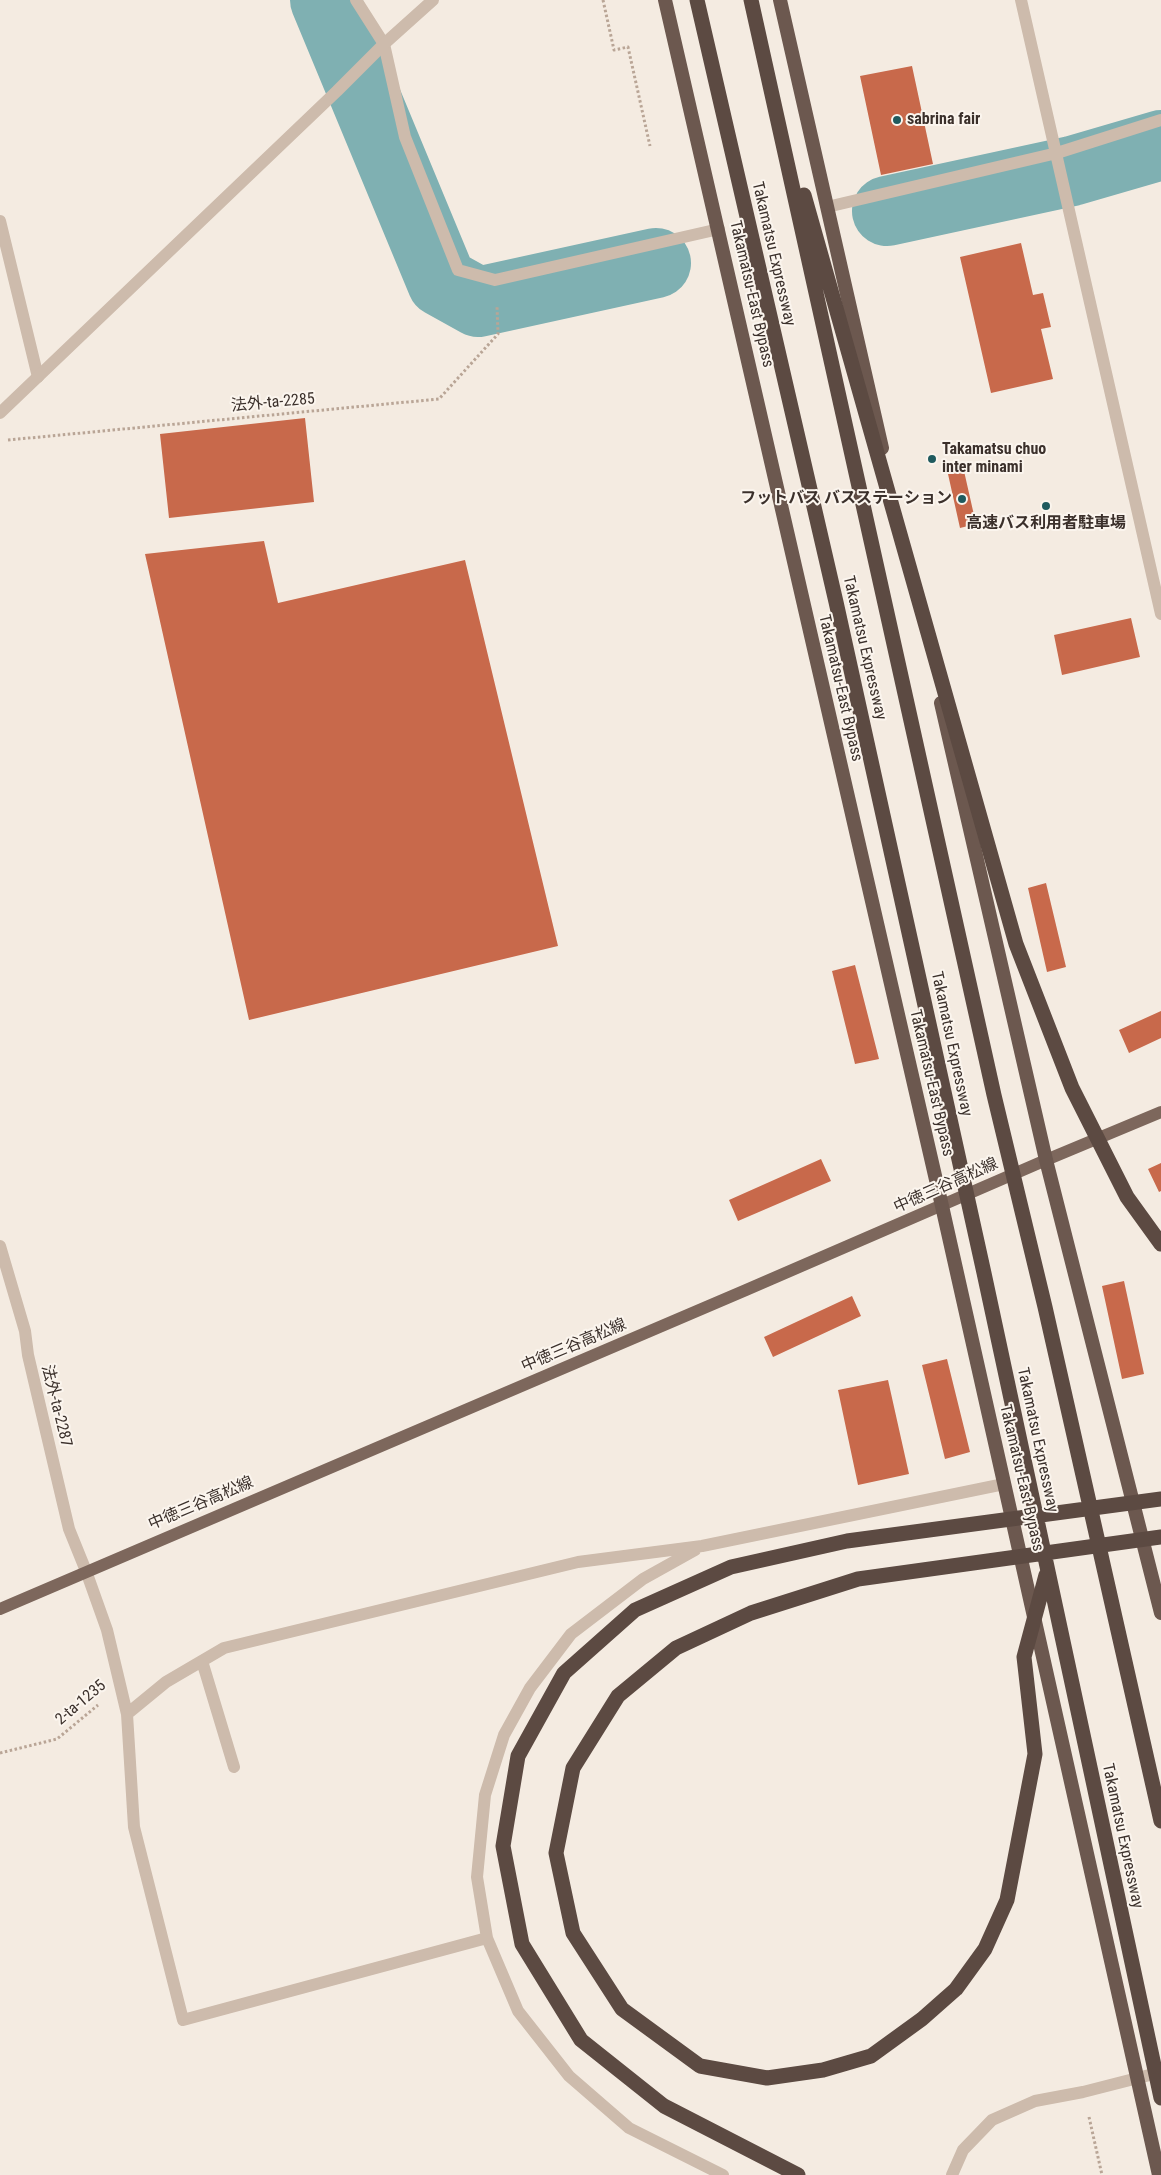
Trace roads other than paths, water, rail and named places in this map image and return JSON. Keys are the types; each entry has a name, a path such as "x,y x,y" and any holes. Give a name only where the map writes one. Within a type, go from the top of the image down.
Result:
{"highway":[{"name":"Takamatsu-East Bypass","path":"665,0 719,228 775,483 942,1206 1159,2175"},
{"name":"Takamatsu Expressway","path":"697,0 836,602 984,1273 1046,1572 1161,2098"},
{"name":"Takamatsu Expressway","path":"751,0 994,1095 1047,1317 1161,1821"},
{"path":"780,0 1046,1160 1161,1613"},
{"path":"760,39 1016,944 1072,1088 1127,1197 1161,1244"},
{"path":"798,2175 664,2106 581,2040 522,1944 503,1846 518,1756 564,1673 635,1610 731,1567 847,1541 1161,1499"},
{"path":"1046,1572 1024,1657 1035,1754 1007,1900 985,1949 956,1989 922,2020 871,2056 823,2070 768,2078 700,2066 622,2010 573,1933 556,1852 573,1768 618,1696 676,1648 751,1612 858,1579 1161,1537"}],"main road":[{"name":"中徳三谷高松線","path":"0,1609 1161,1112"}],"street":[{"path":"356,0 384,44 405,136 458,270 495,280 719,228"},
{"path":"0,412 384,44 434,0"},
{"path":"1021,0 1161,614"},
{"path":"827,207 1057,157 1161,120"},
{"path":"0,221 38,377"},
{"name":"法外-ta-2287","path":"0,1246 26,1331 28,1355 70,1529 107,1630 127,1714 134,1827 183,2020 487,1938"},
{"path":"127,1714 166,1682 224,1648 578,1562 702,1546 1004,1484"},
{"path":"702,1546 643,1579 571,1634 525,1696 504,1735 485,1795 477,1877 487,1938 518,2011 570,2076 629,2128 723,2175"},
{"path":"202,1661 234,1767"},
{"path":"952,2175 962,2150 992,2120 1035,2101 1083,2092 1161,2072"}],"waterway":[{"path":"325,0 442,282 478,302 656,263"},
{"path":"887,211 1072,171 1161,145"}],"place":[{"name":"sabrina fair","path":"897,120"},
{"name":"Takamatsu chuo inter minami","path":"932,459"},
{"name":"フットバス バスステーション","path":"962,499"},
{"name":"高速バス利用者駐車場","path":"1046,506"}]}
